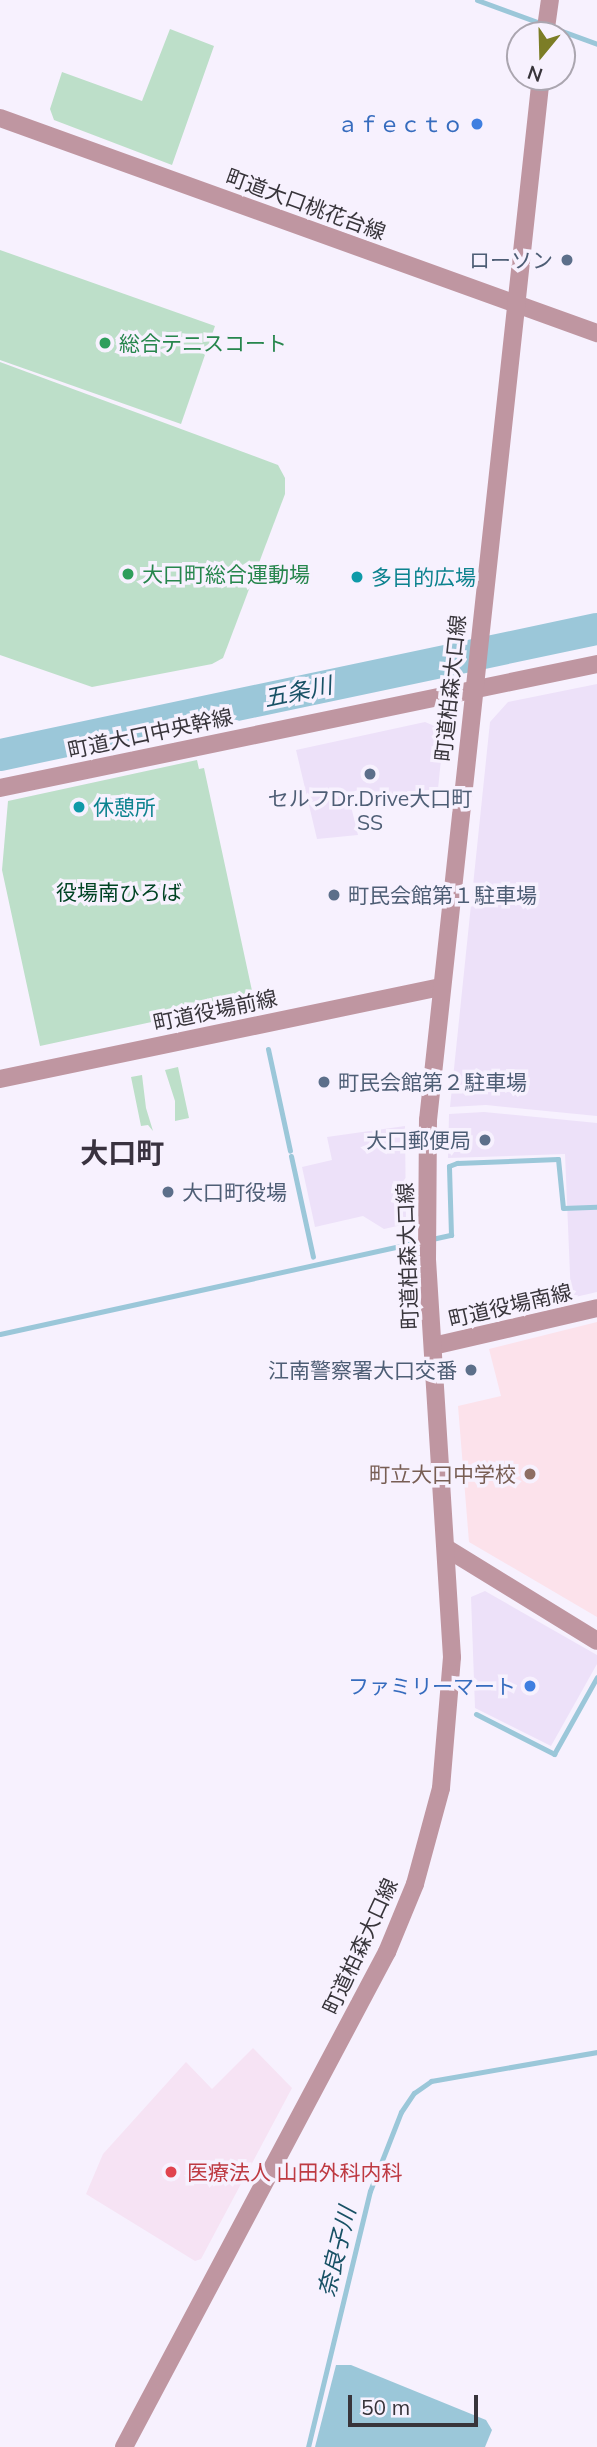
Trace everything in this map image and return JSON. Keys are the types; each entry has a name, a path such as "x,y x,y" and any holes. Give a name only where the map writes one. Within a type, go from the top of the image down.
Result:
{"street":[{"path":"547,21 550,0"},
{"name":"町道柏森大口線","path":"124,2447 380,1966 415,1884 439,1798 448,1738 452,1657 425,1189 440,987 540,91"},
{"name":"町道大口桃花台線","path":"0,118 597,333"},
{"name":"町道大口中央幹線","path":"0,788 597,664"},
{"name":"町道役場前線","path":"0,1079 440,987"},
{"name":"町道役場南線","path":"433,1346 597,1308"},
{"path":"446,1548 597,1641"}],"shaded area":[{"path":"597,684 597,1116 486,1105 450,1107 490,722 508,702"},
{"name":"セルフDr.Drive大口町 SS","path":"425,722 444,730 438,789 349,798 358,835 317,839 296,750"},
{"path":"484,1112 597,1123 597,1292 571,1298 565,1154 448,1158 449,1114"},
{"path":"405,1126 406,1224 384,1229 363,1216 315,1227 302,1167 332,1160 327,1137"},
{"name":"町立大口中学校","path":"597,1322 597,1617 469,1542 458,1406 501,1396 489,1349"},
{"name":"ファミリーマート","path":"485,1591 597,1655 597,1664 551,1746 475,1708 471,1597"},
{"name":"医療法人 山田外科内科","path":"253,2048 292,2088 201,2259 195,2261 86,2194 103,2154 186,2062 212,2089"}],"green space":[{"path":"170,29 214,46 172,165 54,120 50,109 62,72 142,101"},
{"name":"総合テニスコート","path":"0,250 215,326 181,424 0,360"},
{"name":"大口町総合運動場","path":"0,362 278,465 285,478 285,494 223,658 212,664 92,687 0,655"},
{"name":"役場南ひろば","path":"197,760 199,769 204,768 254,1000 40,1046 2,870 8,801"},
{"path":"178,1067 189,1118 175,1121 175,1101 165,1070"},
{"path":"142,1075 146,1108 153,1131 148,1125 141,1126 131,1077"}],"water":[{"path":"336,2365 351,2365 486,2420 492,2430 485,2447 315,2447"}],"waterway":[{"path":"477,0 597,44"},
{"name":"五条川","path":"0,755 597,629"},
{"path":"268,1049 290,1151"},
{"path":"291,1156 313,1257"},
{"path":"0,1334 451,1235 449,1166 457,1163 558,1159 563,1208 597,1207"},
{"path":"476,1714 554,1754 597,1677"},
{"name":"奈良子川","path":"308,2447 370,2191 401,2112 414,2093 431,2081 597,2052"}],"place":[{"name":"ａｆｅｃｔｏ","path":"477,124"},
{"name":"ローソン","path":"567,260"},
{"name":"総合テニスコート","path":"105,343"},
{"name":"大口町総合運動場","path":"128,574"},
{"name":"多目的広場","path":"357,577"},
{"name":"セルフDr.Drive大口町 SS","path":"370,774"},
{"name":"休憩所","path":"79,807"},
{"name":"町民会館第１駐車場","path":"334,895"},
{"name":"町民会館第２駐車場","path":"324,1082"},
{"name":"大口郵便局","path":"485,1140"},
{"name":"大口町役場","path":"168,1192"},
{"name":"江南警察署大口交番","path":"471,1370"},
{"name":"町立大口中学校","path":"530,1474"},
{"name":"ファミリーマート","path":"530,1686"},
{"name":"医療法人 山田外科内科","path":"171,2172"}],"district":[{"name":"大口町","path":"122,1153"}]}
